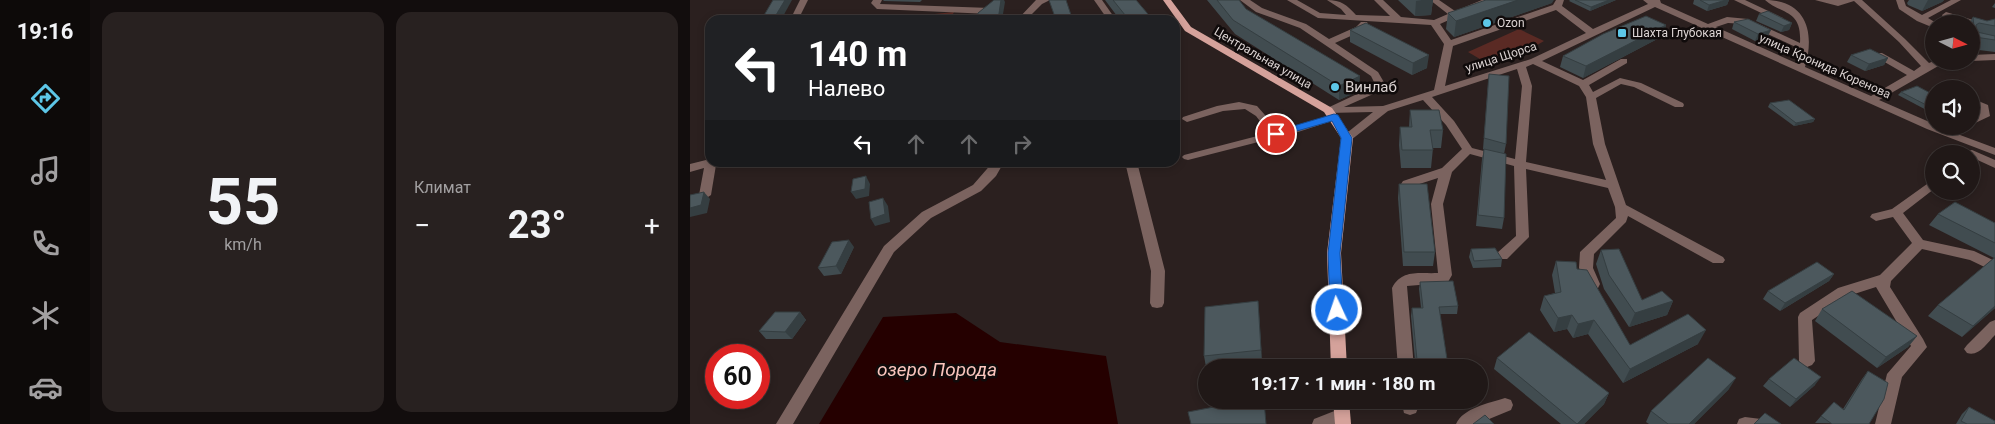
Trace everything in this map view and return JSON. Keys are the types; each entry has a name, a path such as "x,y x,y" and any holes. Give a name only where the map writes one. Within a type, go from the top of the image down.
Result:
{"main road":[{"name":"Центральная улица","path":"1167,0 1178,15"},
{"name":"Центральная улица","path":"1180,18 1188,29 1331,113"},
{"path":"1331,113 1346,138 1334,253 1339,359"}],"street":[{"path":"796,15 804,0"},
{"path":"878,0 875,3 877,6 990,11"},
{"path":"1098,0 1108,15"},
{"path":"1188,157 1276,134 1331,113 1376,89 1380,84 1375,74 1303,26 1259,10 1244,0"},
{"path":"1291,0 1318,15 1435,22 1489,0"},
{"path":"1331,0 1344,7 1354,18"},
{"path":"1378,0 1398,19"},
{"path":"1434,0 1453,14"},
{"path":"1738,0 1806,30"},
{"path":"1769,0 1793,12 1806,30 1805,48 1800,65"},
{"path":"1819,0 1838,3 1850,0"},
{"path":"1857,0 1875,18 1916,52 1925,64"},
{"path":"1900,0 1902,7 1925,22"},
{"path":"1920,19 1957,0"},
{"path":"1026,15 1041,1"},
{"name":"улица Кронида Коренова","path":"1655,1 1925,123"},
{"name":"улица Щорса","path":"1346,138 1384,109 1534,61 1594,34 1655,1"},
{"path":"1449,44 1559,3 1594,34"},
{"path":"985,15 997,4"},
{"path":"1329,43 1359,29 1369,18"},
{"path":"1710,27 1727,20 1748,22 1805,48"},
{"path":"1435,22 1437,29 1449,44"},
{"path":"1980,24 1995,23"},
{"path":"1439,90 1449,44"},
{"path":"1879,55 1914,75"},
{"path":"1980,58 1995,57"},
{"path":"1534,61 1583,84 1591,97 1599,144 1620,207 1622,219 1587,252 1586,268 1598,298"},
{"path":"1583,84 1624,61"},
{"path":"1502,256 1522,237 1520,164 1528,86 1521,65"},
{"path":"1872,100 1925,68"},
{"path":"1591,97 1620,81 1637,85 1679,105"},
{"path":"1424,95 1450,123 1468,150 1563,175 1612,185"},
{"path":"1187,118 1237,105 1246,105 1253,108 1276,134"},
{"path":"1980,105 1984,107 1985,116 1980,118"},
{"path":"1331,113 1384,109"},
{"name":"улица Кронида Коренова","path":"1949,135 1964,145"},
{"path":"1407,184 1446,172 1468,150"},
{"name":"улица Кронида Коренова","path":"1980,151 1995,152"},
{"path":"1980,155 1995,164"},
{"path":"690,168 705,165"},
{"path":"705,195 711,167"},
{"path":"784,424 889,249 909,229 932,211 969,194 986,183 996,167"},
{"path":"1132,167 1158,271 1157,303"},
{"path":"1405,359 1400,288 1402,282 1409,279 1443,278 1446,275 1437,204 1446,172"},
{"path":"1876,217 1896,212 1925,190"},
{"path":"1620,207 1718,260"},
{"path":"1896,212 1919,244 1974,256 1995,267"},
{"path":"1807,361 1805,317 1843,292 1885,278 1919,244"},
{"path":"1883,424 1895,374 1919,348 1918,343 1882,287 1885,278"},
{"path":"1972,349 1995,326"},
{"path":"1464,424 1477,415 1505,405"},
{"path":"1320,424 1342,413"},
{"path":"1745,424 1755,424"}],"shaded area":[{"path":"954,12 952,15 925,15"},
{"path":"1519,29 1544,41 1522,54 1485,62 1468,52"}],"water":[{"name":"озеро Порода","path":"956,313 1000,342 1106,356 1118,424 819,424 883,317"}],"building":[{"path":"773,0 785,0 776,15 764,15"},
{"path":"994,0 1001,0 999,15 978,15"},
{"path":"1049,0 1066,0 1071,15 1054,15"},
{"path":"1113,0 1136,0 1149,15 1125,15"},
{"path":"1217,0 1239,0 1246,9 1360,76 1339,86 1233,20"},
{"path":"1486,0 1518,0 1456,21 1448,13"},
{"path":"1575,0 1609,0 1591,7"},
{"path":"1700,0 1726,0 1709,5"},
{"path":"1768,11 1792,23 1784,26 1759,14"},
{"path":"1646,16 1666,25 1586,66 1563,56 1603,34"},
{"path":"1748,19 1771,30 1758,34 1734,22"},
{"path":"1980,19 1987,21 1995,19 1995,26 1980,23"},
{"path":"1366,23 1429,55 1413,63 1350,30"},
{"path":"1980,33 1995,36 1995,40 1980,38"},
{"path":"1870,49 1888,58 1869,64 1851,55"},
{"path":"1489,74 1509,76 1506,144 1484,138"},
{"path":"1917,86 1925,90 1925,104 1901,92"},
{"path":"1789,100 1815,119 1796,123 1770,103"},
{"path":"1410,110 1439,110 1443,130 1430,130 1433,150 1402,150 1400,127 1412,127"},
{"path":"1484,149 1506,154 1504,218 1478,215"},
{"path":"866,176 865,189 851,192 853,179"},
{"path":"1399,184 1427,184 1435,252 1404,252"},
{"path":"704,192 701,205 690,208 690,195"},
{"path":"883,198 885,214 871,219 869,202"},
{"path":"1955,202 1995,223 1995,243 1938,214"},
{"path":"849,240 836,266 818,268 832,242"},
{"path":"1495,248 1502,259 1474,261 1471,249"},
{"path":"1619,249 1642,300 1662,291 1673,301 1635,313 1609,275 1601,250"},
{"path":"1994,258 1995,306 1973,326 1938,305"},
{"path":"1556,261 1576,262 1577,269 1587,270 1630,345 1688,314 1706,330 1630,369 1594,320 1578,324 1572,315 1558,318 1544,296 1561,292"},
{"path":"1817,262 1834,274 1785,303 1768,291"},
{"path":"1453,281 1458,306 1439,307 1447,359 1417,359 1412,308 1423,308 1420,282"},
{"path":"1852,291 1917,336 1886,357 1822,309"},
{"path":"1258,301 1261,350 1204,356 1205,307"},
{"path":"775,312 800,312 785,332 759,331"},
{"path":"1529,332 1609,393 1577,424 1497,358"},
{"path":"1708,358 1736,378 1689,424 1668,424 1651,411"},
{"path":"1794,358 1821,377 1796,399 1769,379"},
{"path":"1868,371 1888,383 1884,399 1869,424 1832,424 1821,416 1834,402 1844,410"},
{"path":"1969,407 1995,421 1995,424 1967,424 1961,421"},
{"path":"1204,409 1265,409 1266,424 1191,424 1188,412"},
{"path":"1765,413 1781,424 1754,424"},
{"path":"1485,415 1494,424 1473,424"}],"place":[{"name":"Ozon","path":"1487,23"},
{"name":"Шахта Глубокая","path":"1622,33"},
{"name":"Винлаб","path":"1335,87"}],"route":[{"path":"1276,134 1334,117 1346,138 1334,253 1337,310"}]}
